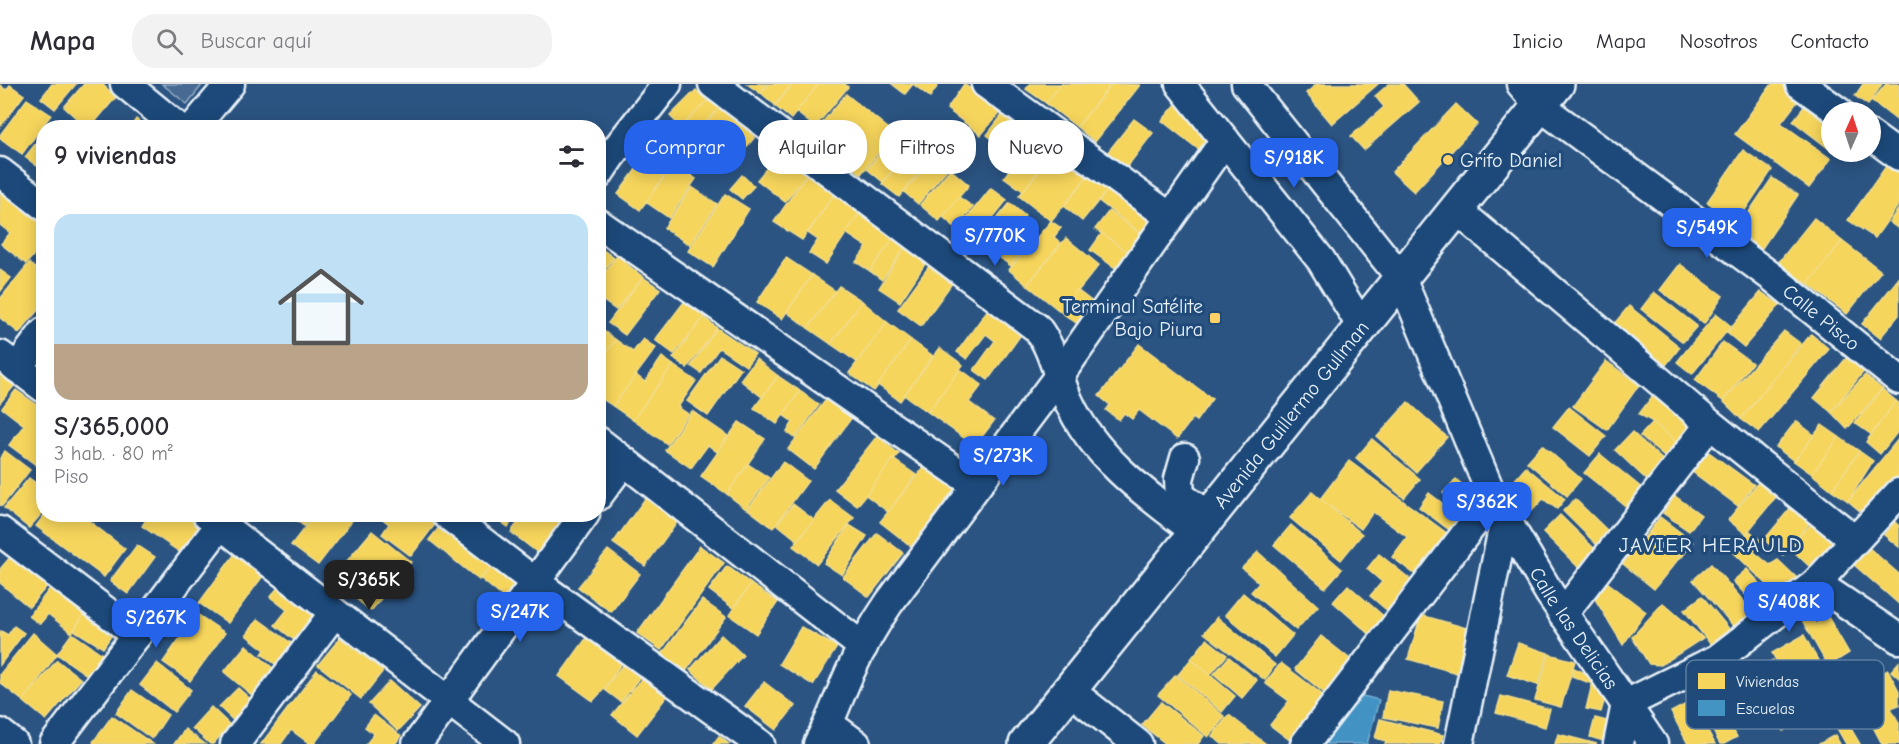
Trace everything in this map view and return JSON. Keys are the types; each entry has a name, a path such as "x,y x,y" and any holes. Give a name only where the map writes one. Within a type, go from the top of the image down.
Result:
{"main road":[{"name":"Avenida Guillermo Gullman","path":"1026,744 1456,209 1539,91"}],"street":[{"path":"125,84 169,120"},
{"path":"200,120 230,84"},
{"path":"606,163 667,84"},
{"path":"712,84 1037,328 1051,351 1074,411 1100,448 1120,471 1143,491 1203,524"},
{"path":"986,84 1170,217"},
{"path":"1180,84 1321,260 1362,327"},
{"name":"Calle las Delicias","path":"1246,84 1401,278 1499,508 1563,614 1653,744"},
{"path":"1800,84 1825,102"},
{"name":"Calle Pisco","path":"1539,91 1899,380"},
{"path":"856,744 824,734 852,669 889,603 1059,376 1225,140"},
{"path":"1881,143 1899,156"},
{"path":"0,172 36,200"},
{"path":"1456,209 1710,424 1855,540"},
{"path":"606,229 976,485"},
{"path":"36,338 8,361 36,382"},
{"path":"1563,614 1710,424"},
{"path":"606,447 863,647"},
{"path":"1185,458 1179,479 1180,496 1203,524"},
{"path":"606,485 624,461"},
{"path":"1715,660 1816,583 1899,493"},
{"path":"1305,744 1499,508"},
{"path":"1459,744 1499,508"},
{"path":"54,744 137,635 213,522"},
{"path":"217,522 505,744"},
{"path":"456,522 535,582 760,744"},
{"path":"417,744 579,522"},
{"path":"0,531 137,635"},
{"path":"1816,583 1899,639"},
{"path":"235,744 334,613"},
{"path":"1618,744 1626,704 1686,674"},
{"path":"1069,690 1138,744"},
{"path":"0,733 14,744"}],"shaded area":[{"path":"162,84 203,84 187,104"}],"building: Viviendas":[{"path":"52,84 76,84 55,109 41,98"},
{"path":"84,84 102,84 116,97 97,120 78,120 64,107"},
{"path":"747,84 767,84 760,93"},
{"path":"769,84 792,84 775,105 761,93"},
{"path":"793,84 819,84 791,119 775,106"},
{"path":"819,84 845,84 848,87 821,120 806,120 796,112"},
{"path":"892,84 913,84 905,94"},
{"path":"913,84 939,84 930,97"},
{"path":"964,84 1001,111 994,120 988,120 988,127 981,135 976,131 976,120 961,120 947,109"},
{"path":"1030,84 1061,84 1046,103 1026,89"},
{"path":"1061,84 1111,84 1083,120 1068,120 1046,103"},
{"path":"1112,84 1140,85 1095,142 1084,133 1083,120"},
{"path":"1317,84 1378,84 1332,124 1306,93"},
{"path":"1389,84 1403,84 1419,102 1364,150 1351,136 1384,107 1375,96"},
{"path":"1772,84 1783,84 1801,97 1781,123 1821,152 1821,162 1829,162 1809,188 1735,134"},
{"path":"1863,84 1882,84 1870,102 1864,102 1855,96"},
{"path":"1886,84 1899,84 1899,122 1881,108 1881,102 1872,101"},
{"path":"0,85 6,90 10,85 24,95 0,127"},
{"path":"696,90 707,101 688,120 674,120 670,116"},
{"path":"846,94 879,121 879,152 867,167 867,120 824,120"},
{"path":"27,99 51,115 47,120 36,120 36,135 22,154 0,138"},
{"path":"1809,100 1821,109 1821,143 1793,121"},
{"path":"707,101 720,107 708,120 688,120"},
{"path":"1177,103 1222,138 1207,156 1162,121"},
{"path":"1456,104 1477,124 1414,192 1392,172"},
{"path":"720,107 735,120 709,120"},
{"path":"1006,110 1018,118 1017,120 998,120"},
{"path":"1134,119 1153,133 1127,167 1108,152"},
{"path":"746,129 755,137 746,147"},
{"path":"36,143 36,165 25,157"},
{"path":"1743,150 1772,170 1737,222 1707,202"},
{"path":"879,154 879,174 890,174 883,182 867,169"},
{"path":"1887,165 1899,173 1899,204 1875,238 1848,220"},
{"path":"1094,169 1113,183 1082,221 1064,206"},
{"path":"1084,170 1089,174 1051,221 1019,196 1037,174 1084,174"},
{"path":"632,174 666,174 640,210 618,194"},
{"path":"666,174 689,174 696,179 669,218 646,202"},
{"path":"762,174 807,174 785,202 757,180"},
{"path":"807,174 814,174 835,193 802,240 774,222"},
{"path":"890,174 918,174 899,197 882,184"},
{"path":"919,174 943,174 918,204 904,192"},
{"path":"946,174 956,174 969,185 939,221 920,205"},
{"path":"1006,174 1036,174 1023,191 1004,177"},
{"path":"742,175 754,186 742,199 730,189"},
{"path":"1772,178 1798,195 1760,251 1734,234"},
{"path":"1113,183 1160,219 1145,237 1099,201"},
{"path":"0,187 36,212 36,252 26,264 1,244 10,233 0,225"},
{"path":"692,187 717,204 690,245 664,228"},
{"path":"991,188 1007,200 973,243 957,230"},
{"path":"835,193 861,211 826,264 809,253 818,240 808,233"},
{"path":"725,194 749,209 713,267 688,251"},
{"path":"959,197 973,207 956,228 943,217"},
{"path":"1010,203 1025,216 991,258 975,245"},
{"path":"1899,208 1899,229 1889,222"},
{"path":"861,211 895,236 870,271 856,262 867,247 846,233"},
{"path":"1109,211 1145,237 1133,256 1095,229"},
{"path":"1814,218 1842,241 1808,284 1778,263"},
{"path":"1051,221 1061,228 1054,237 1061,243 1027,285 1009,270"},
{"path":"1018,225 1034,238 1011,266 995,254"},
{"path":"1102,233 1133,256 1121,272 1090,250"},
{"path":"895,236 907,244 882,280 870,271"},
{"path":"1066,238 1099,265 1061,312 1027,285"},
{"path":"1842,241 1881,271 1847,314 1808,284"},
{"path":"907,244 929,258 900,302 879,288"},
{"path":"606,252 614,258 606,268"},
{"path":"617,256 643,277 616,310 606,303 606,270"},
{"path":"786,258 812,275 782,319 757,302"},
{"path":"935,258 958,275 921,326 898,309"},
{"path":"29,263 36,269 36,313 19,333 0,318 0,299"},
{"path":"1680,264 1723,296 1704,324 1660,290"},
{"path":"0,270 11,278 0,292"},
{"path":"812,275 835,291 808,328 787,312"},
{"path":"643,277 660,289 625,335 608,323"},
{"path":"1899,278 1899,315 1880,338 1862,324"},
{"path":"839,286 862,301 831,344 808,328"},
{"path":"1077,290 1095,304 1079,325 1061,312"},
{"path":"1654,292 1697,326 1683,342 1641,309"},
{"path":"1761,292 1780,305 1744,347 1727,333"},
{"path":"862,301 887,322 857,362 831,344"},
{"path":"994,301 1028,325 988,380 974,370 995,341 986,334 967,359 957,352"},
{"path":"684,302 704,317 674,354 655,340"},
{"path":"1629,306 1680,347 1666,365 1614,324"},
{"path":"1716,314 1731,326 1692,374 1677,362"},
{"path":"704,317 717,328 687,368 673,358"},
{"path":"887,322 911,340 874,391 849,373"},
{"path":"717,328 755,354 746,366 719,348 701,373 691,366"},
{"path":"1784,331 1801,344 1741,419 1723,401"},
{"path":"606,333 616,340 606,352"},
{"path":"1811,334 1829,349 1759,432 1741,419"},
{"path":"643,339 656,348 613,406 606,401 606,352 616,340 633,352"},
{"path":"911,340 933,356 900,401 878,385"},
{"path":"1723,342 1752,363 1723,401 1695,380"},
{"path":"1139,344 1212,399 1196,421 1193,418 1177,439 1139,410 1132,419 1124,413 1119,420 1106,410 1110,405 1099,396"},
{"path":"940,348 963,365 928,412 904,395"},
{"path":"720,355 741,369 708,416 687,401"},
{"path":"662,357 673,365 633,420 613,406 636,375 645,382"},
{"path":"1847,357 1864,371 1831,412 1814,398"},
{"path":"756,359 778,376 762,397 740,380"},
{"path":"1606,361 1639,385 1607,430 1573,406"},
{"path":"673,365 696,381 678,407 688,414 667,444 633,420"},
{"path":"960,369 982,385 969,402 994,421 975,446 928,412"},
{"path":"0,375 14,386 0,403"},
{"path":"1865,375 1882,389 1847,429 1831,412"},
{"path":"778,376 800,391 777,424 754,408"},
{"path":"1882,389 1896,401 1872,435 1855,423"},
{"path":"16,390 36,404 36,465 9,445 24,425 2,408"},
{"path":"800,391 819,405 795,438 787,432 793,422 783,415"},
{"path":"1654,394 1699,427 1682,447 1653,422 1639,414"},
{"path":"828,397 853,416 814,469 788,449"},
{"path":"1896,401 1899,403 1899,430 1880,454 1866,442"},
{"path":"1408,402 1447,437 1416,472 1377,437"},
{"path":"1569,407 1606,436 1590,456 1553,427"},
{"path":"692,411 728,436 717,452 708,445 691,468 665,450"},
{"path":"1796,421 1814,435 1794,461 1776,447"},
{"path":"739,422 765,439 727,494 701,476"},
{"path":"1653,422 1682,447 1669,461 1640,436"},
{"path":"1822,425 1839,437 1812,474 1794,461"},
{"path":"1632,432 1668,465 1650,483 1615,450"},
{"path":"877,436 899,454 857,506 835,489"},
{"path":"1839,437 1859,451 1832,490 1812,474"},
{"path":"1899,438 1899,476 1866,516 1848,501"},
{"path":"1372,439 1420,479 1404,498 1356,458"},
{"path":"1542,445 1581,479 1567,496 1527,462"},
{"path":"1706,450 1754,485 1738,506 1690,470"},
{"path":"5,451 30,470 2,506 0,505 0,458"},
{"path":"1859,451 1873,461 1848,501 1832,490"},
{"path":"1600,454 1648,493 1633,512 1584,473"},
{"path":"893,459 916,475 888,512 866,495"},
{"path":"1349,461 1452,537 1421,579 1392,557 1407,537 1373,512 1361,529 1320,499"},
{"path":"783,462 808,481 773,528 748,509"},
{"path":"748,464 769,478 746,509 727,494"},
{"path":"924,467 956,491 912,547 880,522"},
{"path":"1526,467 1565,499 1557,509 1543,499 1532,511 1506,490"},
{"path":"29,478 36,483 36,520 29,528 4,508"},
{"path":"1456,479 1481,502 1468,516 1443,493"},
{"path":"1761,479 1779,493 1746,534 1728,520"},
{"path":"1312,492 1362,534 1341,560 1290,518"},
{"path":"1429,493 1466,521 1456,535 1419,507"},
{"path":"647,496 679,519 645,566 613,543"},
{"path":"1675,496 1701,515 1689,531 1663,513"},
{"path":"1575,499 1613,536 1600,548 1563,511"},
{"path":"830,500 854,518 817,564 793,546"},
{"path":"1797,500 1816,515 1783,555 1764,540"},
{"path":"793,504 814,520 797,540 777,524"},
{"path":"1560,515 1600,554 1582,571 1543,532"},
{"path":"1660,517 1693,542 1682,557 1649,532"},
{"path":"1814,521 1834,540 1810,567 1789,547"},
{"path":"39,522 90,522 125,549 104,577 36,526"},
{"path":"145,522 201,522 181,553 142,526"},
{"path":"309,522 351,522 318,565 291,545"},
{"path":"386,522 437,522 411,556 382,534 389,524"},
{"path":"443,522 447,522 496,562 479,580 429,540"},
{"path":"501,522 511,522 508,527"},
{"path":"518,522 561,522 538,553 511,532"},
{"path":"1895,522 1899,526 1899,547 1884,535"},
{"path":"849,525 867,536 842,575 824,563"},
{"path":"1291,525 1342,569 1325,588 1274,545"},
{"path":"372,531 411,562 371,611 344,589 353,577 341,568"},
{"path":"1750,531 1760,540 1754,552 1770,565 1778,560 1797,578 1779,596 1731,550"},
{"path":"1649,532 1680,557 1654,589 1623,564"},
{"path":"877,533 903,553 869,597 843,577"},
{"path":"137,545 155,557 128,594 110,581"},
{"path":"700,546 724,563 661,650 637,633"},
{"path":"1868,547 1899,574 1899,604 1853,564"},
{"path":"608,550 640,574 611,612 578,587"},
{"path":"237,551 266,572 228,623 199,603"},
{"path":"1258,552 1318,606 1296,630 1251,592 1259,583 1242,568"},
{"path":"1379,554 1414,582 1389,612 1370,596 1382,582 1367,569"},
{"path":"12,555 48,585 29,607 0,583 0,569"},
{"path":"496,562 518,580 504,598 481,579"},
{"path":"1711,564 1755,614 1737,630 1693,580"},
{"path":"727,566 751,584 733,608 709,590"},
{"path":"1747,569 1764,588 1750,600 1733,581"},
{"path":"1607,582 1646,612 1623,645 1595,599"},
{"path":"281,584 324,618 302,646 275,625 287,610 270,597"},
{"path":"751,584 778,602 756,634 729,615"},
{"path":"1348,585 1388,620 1373,637 1333,602"},
{"path":"51,587 85,612 72,633 48,614 40,624 29,616"},
{"path":"1243,593 1293,635 1275,657 1225,615"},
{"path":"1702,596 1730,630 1711,645 1684,610"},
{"path":"702,600 726,617 686,671 662,654"},
{"path":"1663,603 1703,638 1661,665 1649,664 1632,637"},
{"path":"85,612 115,630 103,648 74,630"},
{"path":"197,614 225,633 190,681 163,662"},
{"path":"1421,615 1470,629 1457,673 1408,659"},
{"path":"1217,617 1275,665 1265,680 1204,633"},
{"path":"1811,617 1815,624 1828,617 1849,653 1838,660 1825,660 1803,622"},
{"path":"258,619 295,646 279,667 262,654 265,650 246,635"},
{"path":"14,626 24,633 0,665 0,632 8,635"},
{"path":"801,627 837,647 813,685 779,664"},
{"path":"33,633 57,654 23,701 0,683 0,674"},
{"path":"72,633 102,654 87,675 57,654"},
{"path":"590,633 625,658 593,701 559,676"},
{"path":"721,635 743,655 712,689 690,670"},
{"path":"1804,635 1818,660 1776,660 1772,653"},
{"path":"1321,636 1355,663 1329,697 1295,669"},
{"path":"340,638 383,671 361,699 318,665"},
{"path":"1207,639 1227,655 1210,675 1191,659"},
{"path":"1518,643 1548,653 1538,685 1507,675"},
{"path":"246,645 281,675 259,701 224,672"},
{"path":"1549,654 1575,661 1561,707 1535,700"},
{"path":"1229,657 1257,680 1242,698 1214,674"},
{"path":"1191,659 1235,696 1222,712 1178,675"},
{"path":"57,660 81,679 46,720 23,701"},
{"path":"626,661 642,674 621,702 604,689"},
{"path":"1899,662 1899,678 1891,671"},
{"path":"157,663 191,690 174,712 140,685"},
{"path":"1281,663 1331,701 1295,744 1270,725 1289,701 1265,683"},
{"path":"1574,668 1609,685 1601,712 1586,709 1592,684 1572,676"},
{"path":"317,670 351,695 314,744 310,744 291,730 281,744 261,744"},
{"path":"1888,670 1899,691 1899,705 1891,708 1899,723 1899,744 1882,744 1874,729 1884,729 1884,672"},
{"path":"1176,675 1225,717 1208,737 1158,695"},
{"path":"644,676 668,695 637,735 612,715"},
{"path":"390,681 420,708 398,731 369,704"},
{"path":"764,682 795,706 776,730 745,706"},
{"path":"238,688 256,704 237,724 219,707"},
{"path":"132,690 168,715 152,739 116,713"},
{"path":"1388,690 1443,701 1438,728 1383,717"},
{"path":"1501,696 1550,709 1545,727 1496,713"},
{"path":"1161,702 1204,736 1198,744 1166,744 1142,725"},
{"path":"1686,704 1686,729 1707,729 1715,744 1688,744 1671,712"},
{"path":"211,707 230,725 213,744 210,744 192,728"},
{"path":"374,715 401,736 395,744 366,744 374,734 365,727"},
{"path":"1229,715 1266,744 1222,744 1212,736"},
{"path":"112,716 153,744 96,744 93,742"},
{"path":"1595,718 1619,724 1614,744 1590,737"},
{"path":"1380,719 1443,735 1440,744 1385,744 1386,741 1375,738"},
{"path":"185,729 205,744 174,744"},
{"path":"1712,729 1733,729 1737,737 1720,744"},
{"path":"1837,729 1851,729 1860,744 1846,744"},
{"path":"1558,734 1597,744 1555,744"},
{"path":"1835,735 1840,744 1819,744"},
{"path":"719,736 729,744 713,744"}],"building: Escuelas":[{"path":"1363,696 1379,700 1367,744 1321,744"}],"place":[{"name":"Grifo Daniel","path":"1448,160"},
{"name":"Terminal Satélite Bajo Piura","path":"1215,318"}],"district":[{"name":"JAVIER HERAULD","path":"1711,545"}]}
